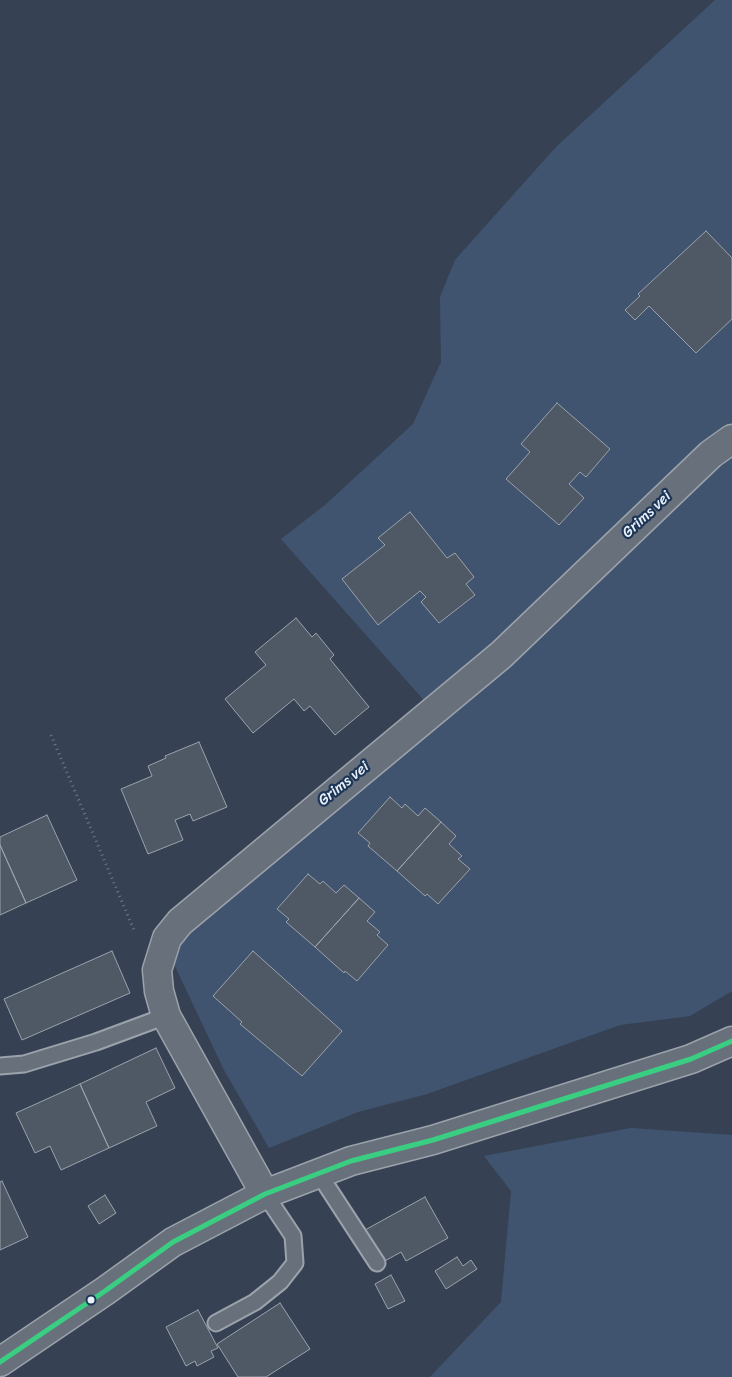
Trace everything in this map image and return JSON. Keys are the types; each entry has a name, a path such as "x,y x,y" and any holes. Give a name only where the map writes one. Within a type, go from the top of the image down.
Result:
{"street":[{"name":"Grims vei","path":"265,1194 166,1016 159,991 157,970 167,938 180,922 501,655 682,481 711,454 732,439"},
{"path":"0,1362 105,1291 173,1242 265,1194 351,1161 433,1140 691,1059 732,1041"}],"lane":[{"path":"0,1066 24,1064 96,1042 166,1016"},
{"path":"319,1174 377,1263"},
{"path":"216,1323 255,1302 280,1282 295,1263 293,1236 265,1194"}],"path":[{"path":"51,735 132,926 157,970"}],"shaded area":[{"path":"715,0 732,0 732,991 690,1016 620,1025 427,1094 358,1112 269,1148 224,1070 156,926 429,706 281,539 325,505 413,424 441,362 440,297 455,260 556,147"},
{"path":"631,1128 732,1135 732,1377 430,1377 501,1302 511,1191 484,1156"}],"building":[{"path":"706,231 732,258 732,319 696,353 649,306 635,320 625,310 640,296 638,294"},
{"path":"557,403 610,449 586,477 580,472 569,484 584,498 559,525 506,479 530,452 521,444"},
{"path":"410,512 447,558 455,553 474,577 466,584 475,595 439,623 421,602 426,597 420,591 378,625 342,579 385,545 378,538"},
{"path":"296,618 312,637 316,633 334,655 330,659 369,707 335,735 310,706 304,711 294,699 253,733 225,699 266,665 255,652"},
{"path":"199,742 227,807 193,821 190,814 175,820 183,840 148,854 121,789 152,776 148,766 166,758 165,756"},
{"path":"390,797 402,808 405,804 418,816 425,808 441,822 397,871 368,846 370,843 358,833"},
{"path":"47,815 77,880 26,903 0,845 0,837"},
{"path":"441,822 456,836 449,844 462,856 458,859 470,869 438,904 427,894 425,896 397,871"},
{"path":"0,845 26,903 0,915"},
{"path":"308,874 320,884 323,881 336,893 344,885 359,898 315,947 286,922 289,919 277,909"},
{"path":"359,898 375,912 367,921 380,932 377,935 388,945 357,981 345,971 344,973 315,947"},
{"path":"112,951 130,993 22,1040 4,999"},
{"path":"253,951 342,1031 302,1076 240,1024 242,1022 213,996"},
{"path":"156,1048 175,1088 146,1102 157,1126 109,1148 80,1084"},
{"path":"80,1084 109,1148 61,1170 50,1146 35,1153 16,1113"},
{"path":"2,1181 28,1237 0,1250 0,1182"},
{"path":"105,1195 116,1213 99,1224 88,1206"},
{"path":"425,1197 448,1238 406,1261 401,1252 383,1262 365,1230"},
{"path":"457,1257 463,1266 471,1260 477,1269 446,1289 435,1271"},
{"path":"391,1275 405,1301 388,1309 375,1284"},
{"path":"280,1303 310,1349 266,1377 238,1377 217,1344"},
{"path":"198,1310 218,1348 211,1351 214,1357 197,1366 195,1361 186,1366 166,1327"}],"transit line":[{"path":"0,1362 105,1291 173,1242 265,1194 351,1161 433,1140 691,1059 732,1041"}]}
